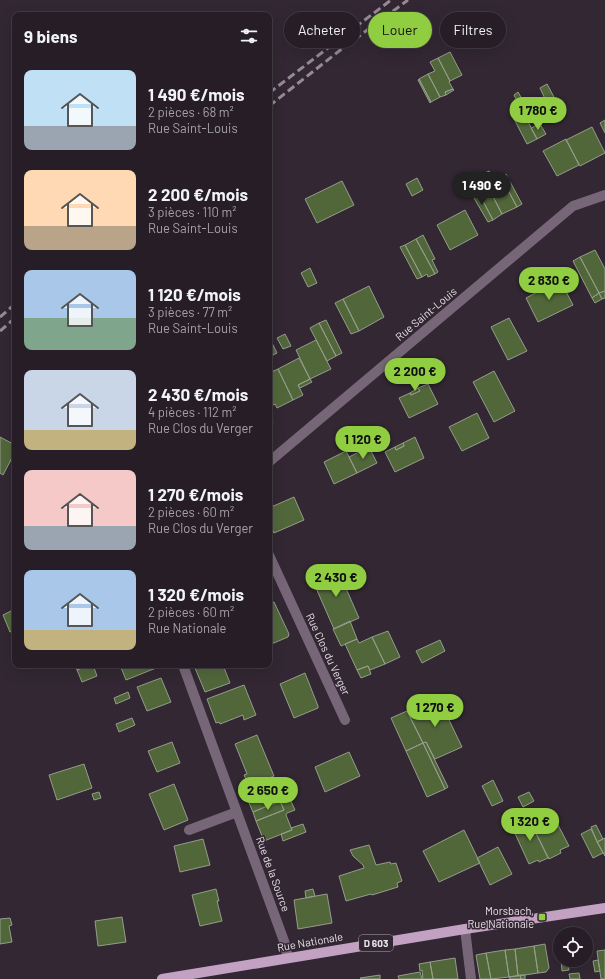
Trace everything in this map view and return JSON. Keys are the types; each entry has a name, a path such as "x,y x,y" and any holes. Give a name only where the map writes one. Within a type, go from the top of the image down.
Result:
{"main road":[{"name":"Rue Nationale","path":"162,979 465,929 605,908"}],"street":[{"name":"Rue Saint-Louis","path":"272,459 573,206 605,195"},
{"name":"Rue Clos du Verger","path":"272,562 345,720"},
{"name":"Rue de la Source","path":"184,668 284,941 288,958"},
{"path":"189,830 237,812"},
{"path":"465,929 471,979"}],"building":[{"path":"450,52 462,75 450,81 438,58"},
{"path":"438,58 453,89 445,92 446,95 440,97 428,74 435,71 430,62"},
{"path":"428,74 440,97 431,102 419,79"},
{"path":"419,79 431,102 430,103 418,80"},
{"path":"547,84 554,97 546,101 540,88"},
{"path":"454,90 446,95 445,92"},
{"path":"518,92 522,99 517,101 514,95"},
{"path":"524,114 537,139 527,144 514,119"},
{"path":"605,120 605,133 600,123"},
{"path":"540,124 546,134 537,139 531,128"},
{"path":"592,127 605,153 580,166 566,140"},
{"path":"566,139 579,165 557,176 543,151"},
{"path":"489,171 495,180 487,185 481,175"},
{"path":"506,174 522,204 517,207 501,177"},
{"path":"481,175 487,185 477,190 472,180"},
{"path":"501,177 517,207 502,214 487,185"},
{"path":"417,178 423,190 412,196 406,184"},
{"path":"472,180 477,190 471,193 466,183"},
{"path":"342,181 354,205 317,223 305,199"},
{"path":"487,185 502,214 493,220 477,190"},
{"path":"477,190 493,220 488,222 471,193"},
{"path":"465,210 478,235 450,250 437,225"},
{"path":"423,235 435,259 432,260 438,272 435,274 416,239"},
{"path":"416,239 435,274 428,277 427,274 422,277 405,245"},
{"path":"405,245 422,277 417,279 400,247"},
{"path":"595,250 605,269 605,291 599,293 580,257"},
{"path":"580,257 599,293 592,298 573,261"},
{"path":"310,268 317,283 308,287 301,273"},
{"path":"560,280 573,305 538,322 526,298"},
{"path":"369,286 384,317 359,331 343,299"},
{"path":"605,291 605,298 602,299 599,293"},
{"path":"599,293 602,299 595,303 592,298"},
{"path":"343,299 359,331 351,334 335,303"},
{"path":"509,318 527,351 508,360 491,327"},
{"path":"326,320 342,353 336,356 319,323"},
{"path":"319,323 336,356 327,361 310,328"},
{"path":"285,334 291,346 283,349 277,338"},
{"path":"316,340 331,369 310,379 296,350"},
{"path":"272,343 277,353 272,356"},
{"path":"299,358 310,379 298,385 303,395 293,400 278,369"},
{"path":"278,369 293,400 277,408 275,404 272,406 272,372"},
{"path":"494,371 515,411 494,422 473,382"},
{"path":"310,379 312,382 300,388 298,385"},
{"path":"428,384 438,404 409,418 399,398 410,393 411,395 420,391 418,388"},
{"path":"418,388 420,391 411,395 410,393"},
{"path":"477,413 489,438 462,451 449,427"},
{"path":"0,437 12,443 12,458 3,475 0,473"},
{"path":"415,437 424,458 395,472 385,452 395,447 396,450 404,446 403,443"},
{"path":"403,443 404,446 396,450 395,447"},
{"path":"369,447 377,463 357,473 349,457"},
{"path":"346,451 357,473 334,484 324,462"},
{"path":"294,497 304,520 274,533 272,529 272,507"},
{"path":"337,568 359,618 334,629 312,579"},
{"path":"274,602 289,634 288,637 272,644 272,603"},
{"path":"12,610 12,631 10,632 3,615"},
{"path":"350,621 357,639 341,646 333,629"},
{"path":"388,631 400,657 385,664 372,637"},
{"path":"372,637 385,664 370,670 368,666 357,670 345,644 357,639 359,643"},
{"path":"440,640 445,651 422,663 416,651"},
{"path":"368,666 371,674 361,678 357,670"},
{"path":"82,668 94,668 97,676 82,682 77,670"},
{"path":"121,668 156,668 126,680"},
{"path":"195,668 224,668 230,683 205,692"},
{"path":"305,673 318,708 294,718 280,684"},
{"path":"161,678 171,702 147,711 137,687"},
{"path":"244,685 256,715 244,720 243,715 220,724 219,722 216,723 207,699"},
{"path":"128,692 130,698 116,704 114,698"},
{"path":"438,697 462,747 435,759 426,742 423,743 407,711"},
{"path":"407,711 423,743 406,751 391,718"},
{"path":"132,718 135,725 119,732 116,724"},
{"path":"257,735 274,776 249,786 244,775 247,774 235,744"},
{"path":"172,742 180,763 157,772 148,751"},
{"path":"426,742 448,787 445,789 423,743"},
{"path":"423,743 445,789 427,797 406,751"},
{"path":"349,752 360,776 325,792 315,767"},
{"path":"84,764 92,788 57,800 49,775"},
{"path":"493,780 503,801 492,806 482,786"},
{"path":"174,784 188,820 164,830 149,794"},
{"path":"286,790 289,797 253,812 249,803 273,793 274,795"},
{"path":"99,792 101,798 94,800 92,794"},
{"path":"529,792 534,801 523,807 518,797"},
{"path":"289,797 295,810 287,813 286,815 292,830 264,841 256,821 284,810 280,801"},
{"path":"280,801 284,810 256,821 253,812"},
{"path":"540,816 546,828 536,833 530,820"},
{"path":"529,819 548,858 529,864 512,827"},
{"path":"557,823 569,846 560,850 561,853 549,859 536,833"},
{"path":"303,824 306,832 283,841 281,834 292,830 291,828"},
{"path":"596,825 603,839 597,842 591,827"},
{"path":"591,829 603,853 593,858 581,834"},
{"path":"464,830 480,863 439,882 423,851"},
{"path":"605,838 605,856 597,842"},
{"path":"203,839 210,865 180,872 174,846"},
{"path":"369,845 376,865 390,862 391,864 396,863 402,881 397,883 398,887 346,901 339,876 364,868 363,865 353,856 350,850"},
{"path":"498,847 512,874 490,885 477,858"},
{"path":"216,889 219,901 217,901 222,921 200,926 192,895"},
{"path":"313,889 315,896 306,898 305,891"},
{"path":"327,894 332,923 298,929 294,900"},
{"path":"122,917 126,942 98,946 95,921"},
{"path":"10,918 12,925 9,926 12,942 0,944 0,919"},
{"path":"545,944 549,968 546,972 538,973 534,946"},
{"path":"534,946 538,973 518,976 515,949"},
{"path":"515,949 518,976 509,977 505,950"},
{"path":"505,950 509,977 491,979 486,953"},
{"path":"605,950 605,979 601,979 597,951"},
{"path":"486,953 491,979 480,979 476,955"},
{"path":"455,958 458,979 433,979 430,962"},
{"path":"598,960 600,971 595,972 593,961"},
{"path":"430,962 433,979 423,979 422,970 420,971 419,964"},
{"path":"562,967 568,967 569,970 562,971"},
{"path":"420,972 422,979 399,979 398,976"},
{"path":"579,973 580,979 570,979 569,974"},
{"path":"380,975 380,979 360,978"},
{"path":"520,975 521,979 510,979 509,977"},
{"path":"520,975 525,975 525,979 521,979"}],"railway":[{"path":"272,91 391,0"},
{"path":"272,104 343,48 408,0"},
{"path":"0,317 12,307"},
{"path":"0,331 12,321"}],"place":[{"name":"Morsbach, Rue Nationale","path":"542,917"}]}
